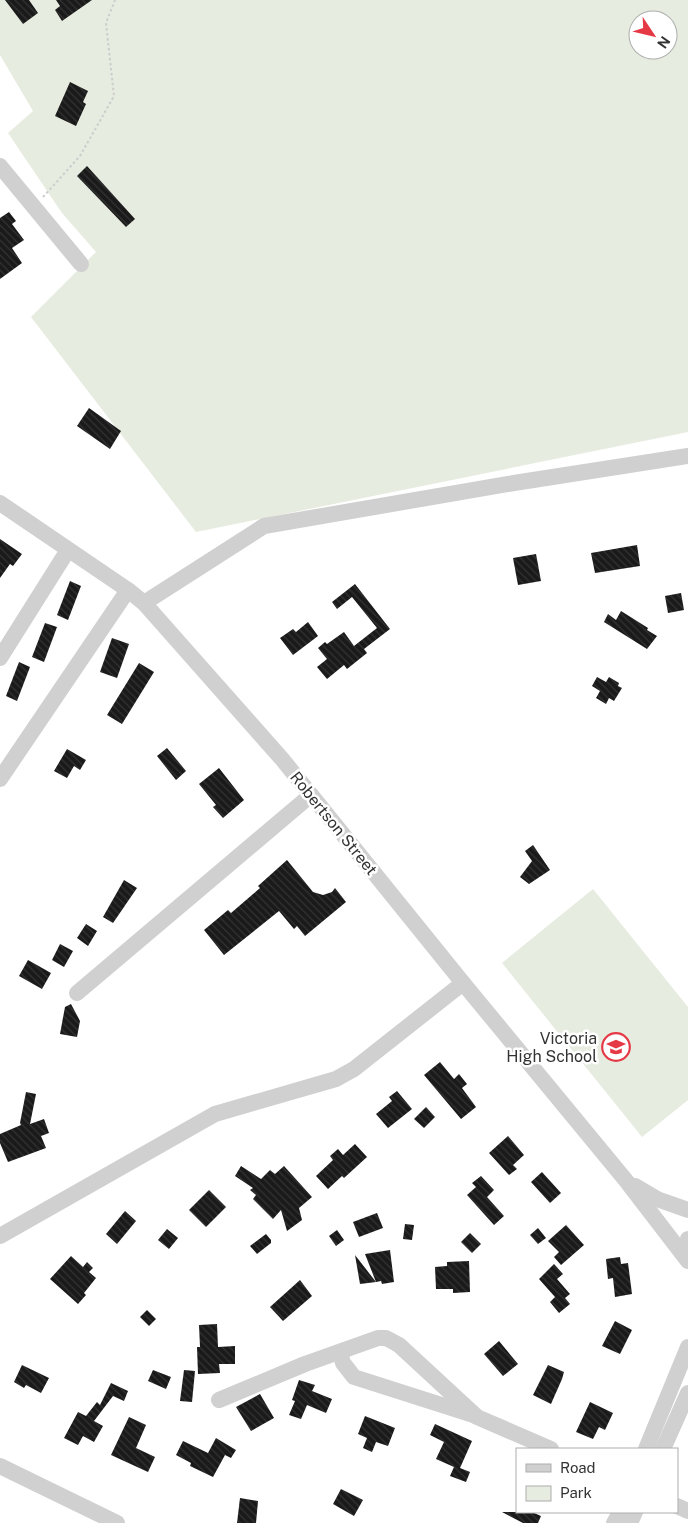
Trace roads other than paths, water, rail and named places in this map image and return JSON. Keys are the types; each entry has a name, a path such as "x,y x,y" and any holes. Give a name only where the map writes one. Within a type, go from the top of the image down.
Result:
{"street":[{"path":"0,166 81,264"},
{"path":"144,603 264,526 514,483 688,456"},
{"name":"Robertson Street","path":"0,503 128,590 144,603 282,759 628,1183 688,1260"},
{"path":"0,658 68,550"},
{"path":"0,780 128,590"},
{"path":"77,993 311,795"},
{"path":"0,1236 215,1114 336,1079 354,1069 463,983"},
{"name":"Robertson Street","path":"628,1183 657,1199 688,1210"},
{"path":"688,1239 686,1253 688,1260"},
{"path":"219,1400 305,1364 378,1338 386,1338 393,1341 477,1417"},
{"path":"646,1448 688,1347"},
{"path":"340,1352 342,1363 354,1377 477,1417 548,1448"},
{"path":"663,1448 688,1393"},
{"path":"0,1466 117,1523"}],"place":[{"name":"Victoria High School","path":"616,1047"}]}
